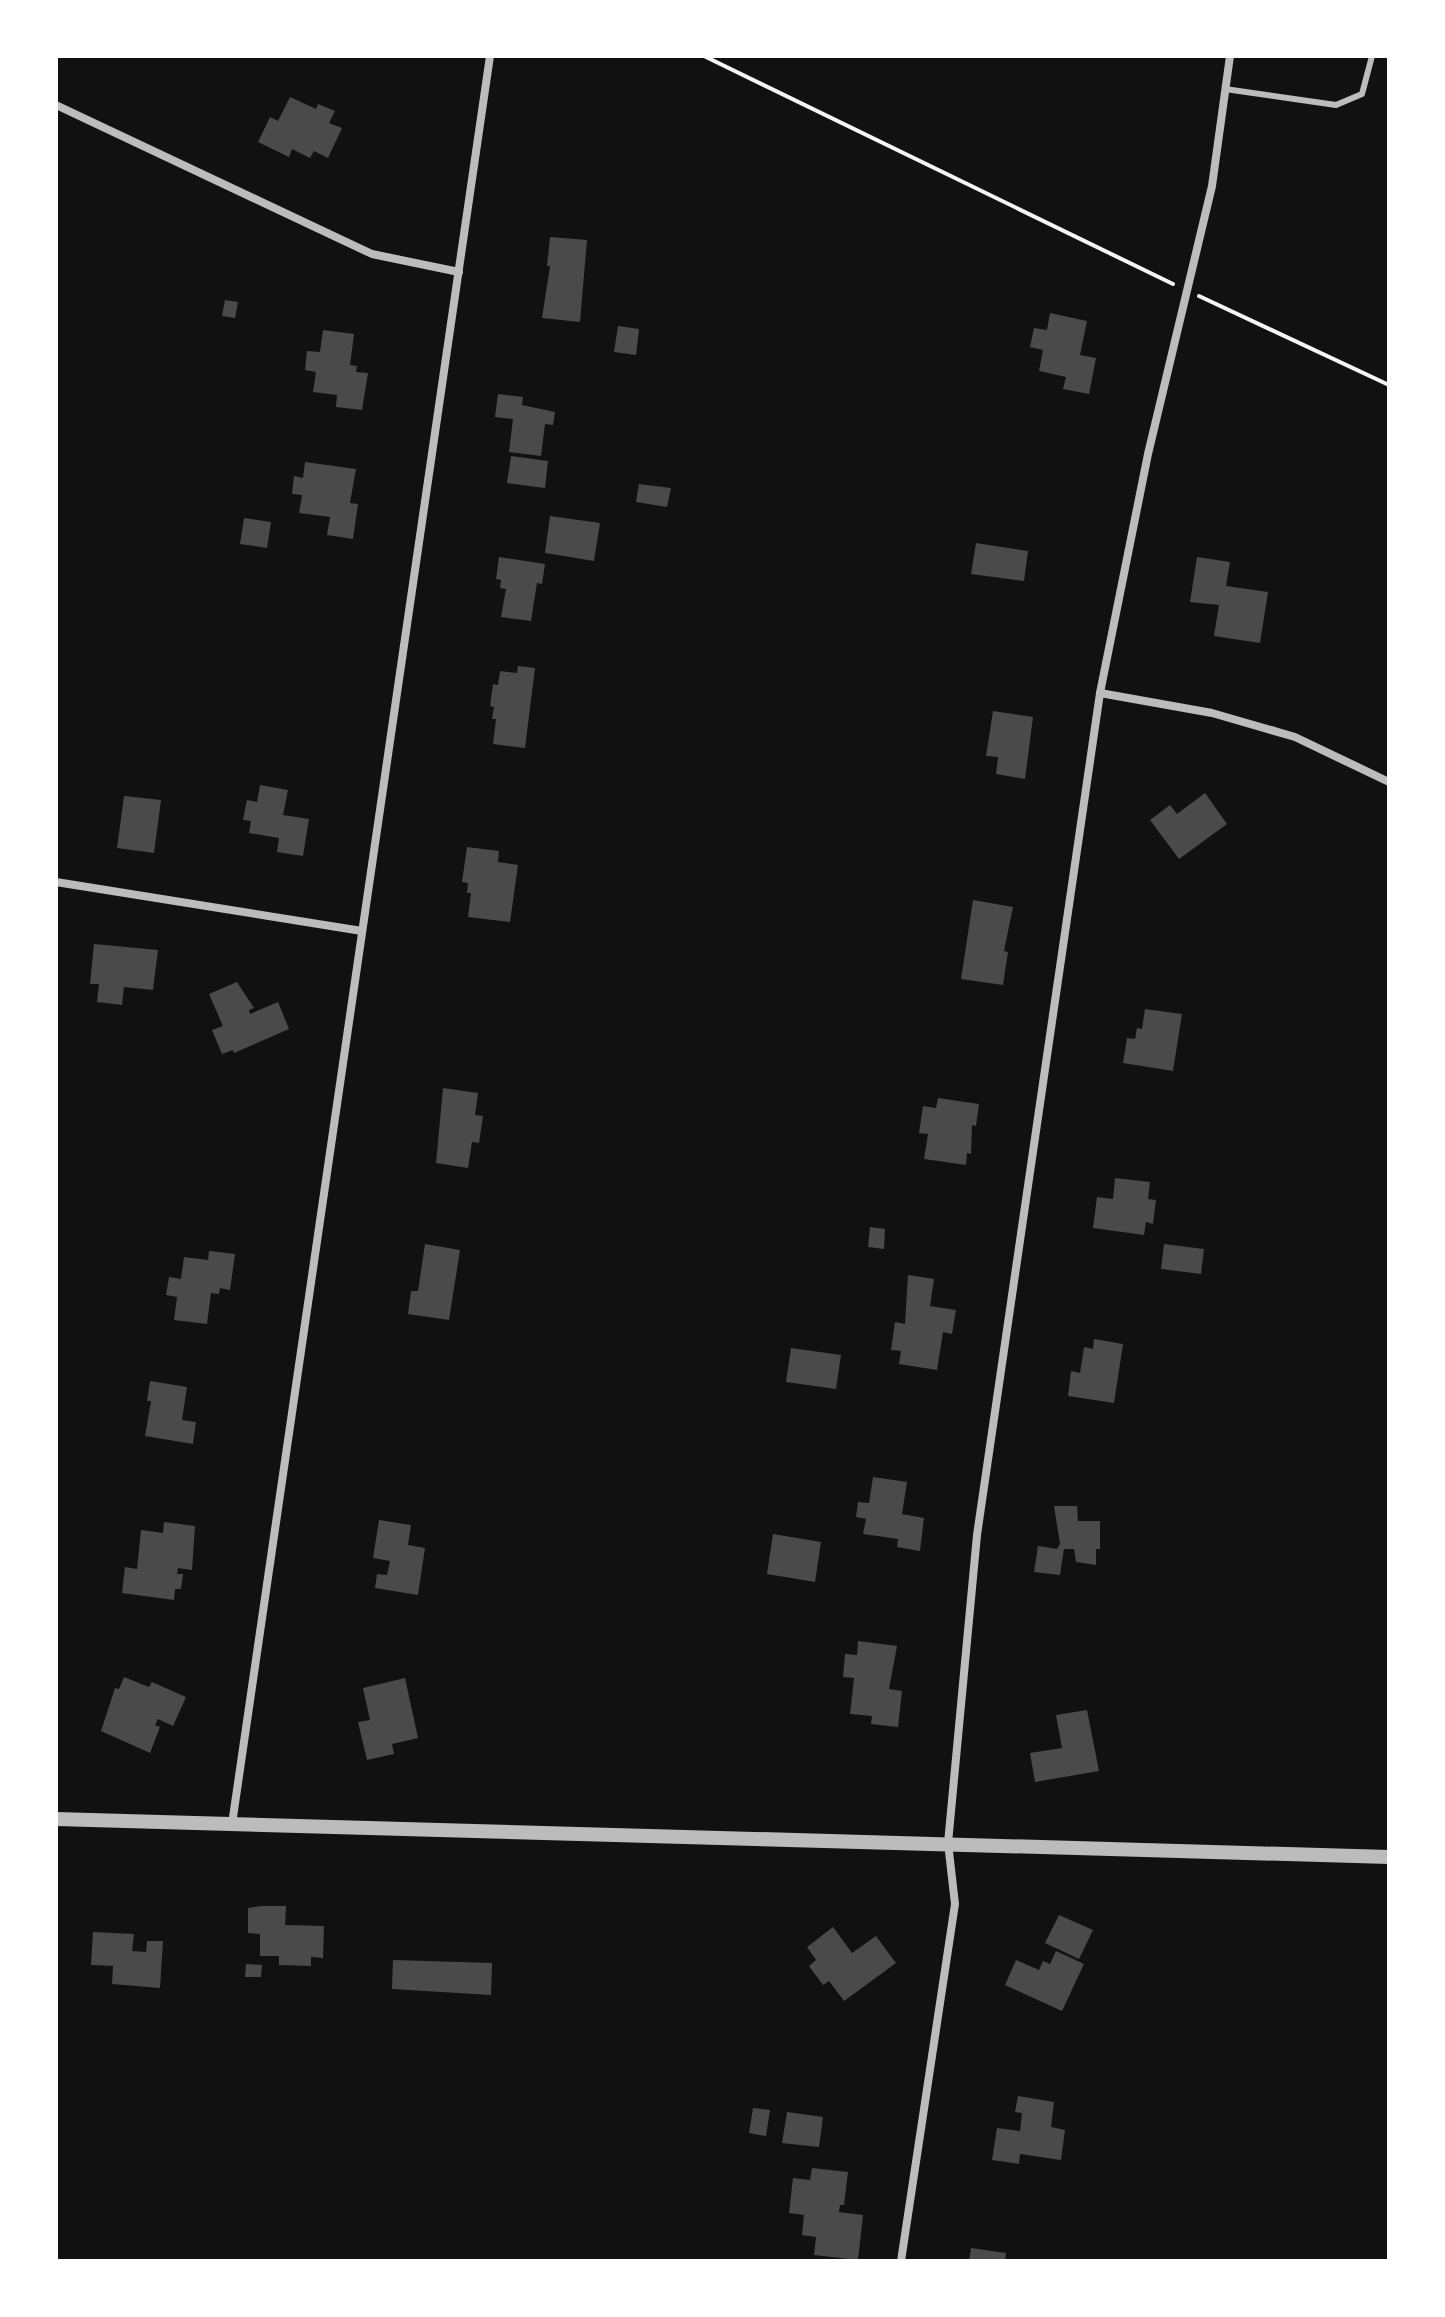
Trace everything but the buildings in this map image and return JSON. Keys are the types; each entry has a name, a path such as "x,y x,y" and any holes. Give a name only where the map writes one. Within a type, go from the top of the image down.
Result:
{"street":[{"path":"232,1824 490,56"},
{"path":"901,2261 955,1904 948,1843 977,1535 1100,693 1148,454 1212,186 1230,56"},
{"path":"56,105 372,254 459,272"},
{"path":"1100,693 1212,713 1295,737 1389,782"},
{"path":"56,882 362,931"},
{"path":"56,1819 1389,1857"}],"lane":[{"path":"1225,89 1336,105 1362,94 1372,56"}],"path":[{"path":"704,56 1389,385"}]}
